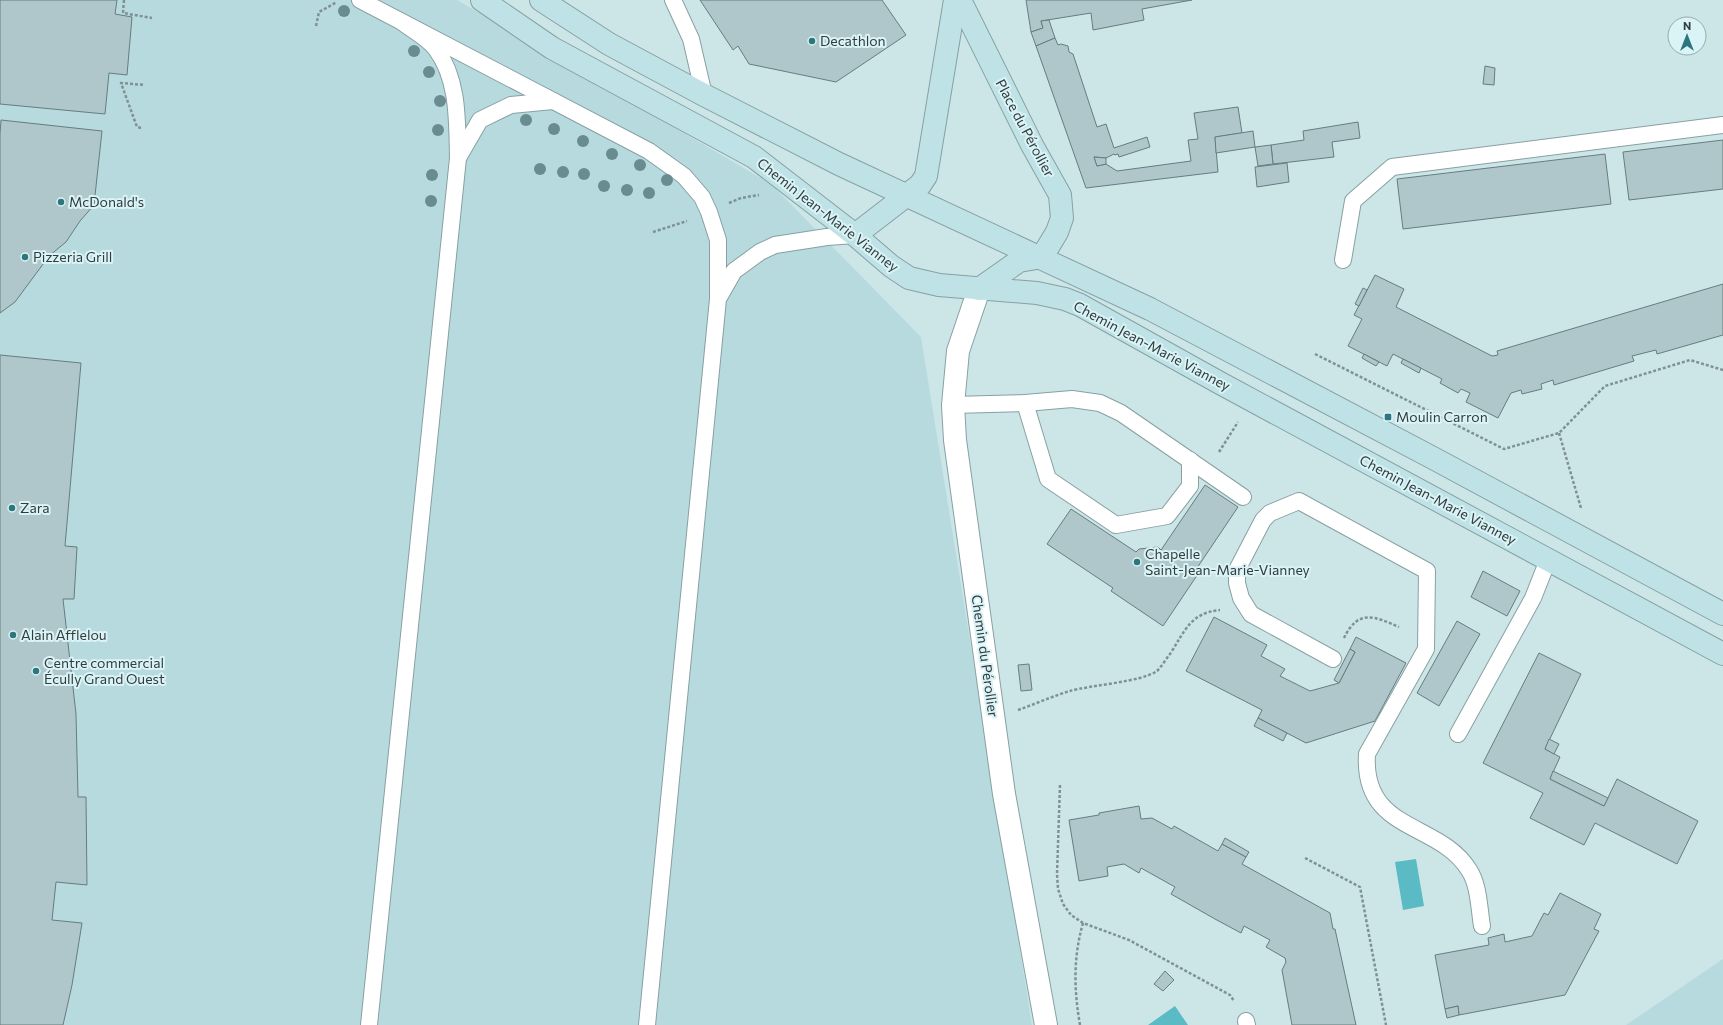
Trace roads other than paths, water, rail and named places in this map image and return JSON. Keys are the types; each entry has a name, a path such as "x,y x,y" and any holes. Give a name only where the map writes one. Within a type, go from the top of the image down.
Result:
{"street":[{"name":"Chemin Jean-Marie Vianney","path":"482,0 552,48 754,157 855,235 891,266 909,278 939,286 1037,293 1065,299 1723,654"},
{"name":"Chemin Jean-Marie Vianney","path":"541,0 609,44 704,95 839,164 1042,257 1157,312 1723,614"},
{"path":"855,235 920,185 926,176 955,0"},
{"name":"Place du Pérollier","path":"960,0 1032,145 1060,195 1062,218 1057,232 1042,257"},
{"path":"979,289 1019,261 1042,257"},
{"name":"Chemin du Pérollier","path":"979,289 958,351 952,405 955,440 1004,794 1046,1025"}],"lane":[{"path":"360,0 649,151 684,176 702,197 709,212 718,240 718,299 647,1025"},
{"path":"553,0 567,16"},
{"path":"673,0 691,39 704,95"},
{"path":"369,1025 458,158 456,103 446,64 435,48 402,22"},
{"path":"458,158 480,120 511,105 553,101"},
{"path":"1343,260 1353,201 1392,167 1723,125"},
{"path":"718,299 734,271 760,252 775,245 827,237 855,235"},
{"path":"952,405 1025,403 1072,399 1100,403 1121,413 1243,497"},
{"path":"1025,403 1048,479 1116,525 1167,516 1190,486 1190,460"},
{"path":"1333,659 1250,614 1241,598 1236,583 1237,570 1263,520 1270,513 1299,501 1427,571 1426,649 1367,754 1366,770 1369,785 1383,807 1395,818 1452,850 1466,865 1475,884 1482,926"},
{"path":"1458,734 1534,598 1548,560"}],"water":[{"path":"1416,859 1424,906 1403,910 1395,862"},
{"path":"1175,1006 1188,1025 1148,1025"}],"place":[{"name":"Decathlon","path":"812,41"},
{"name":"McDonald's","path":"61,202"},
{"name":"Pizzeria Grill","path":"25,257"},
{"name":"Moulin Carron","path":"1388,417"},
{"name":"Zara","path":"12,508"},
{"name":"Chapelle Saint-Jean-Marie-Vianney","path":"1137,562"},
{"name":"Alain Afflelou","path":"13,635"},
{"name":"Centre commercial Écully Grand Ouest","path":"36,671"}]}
